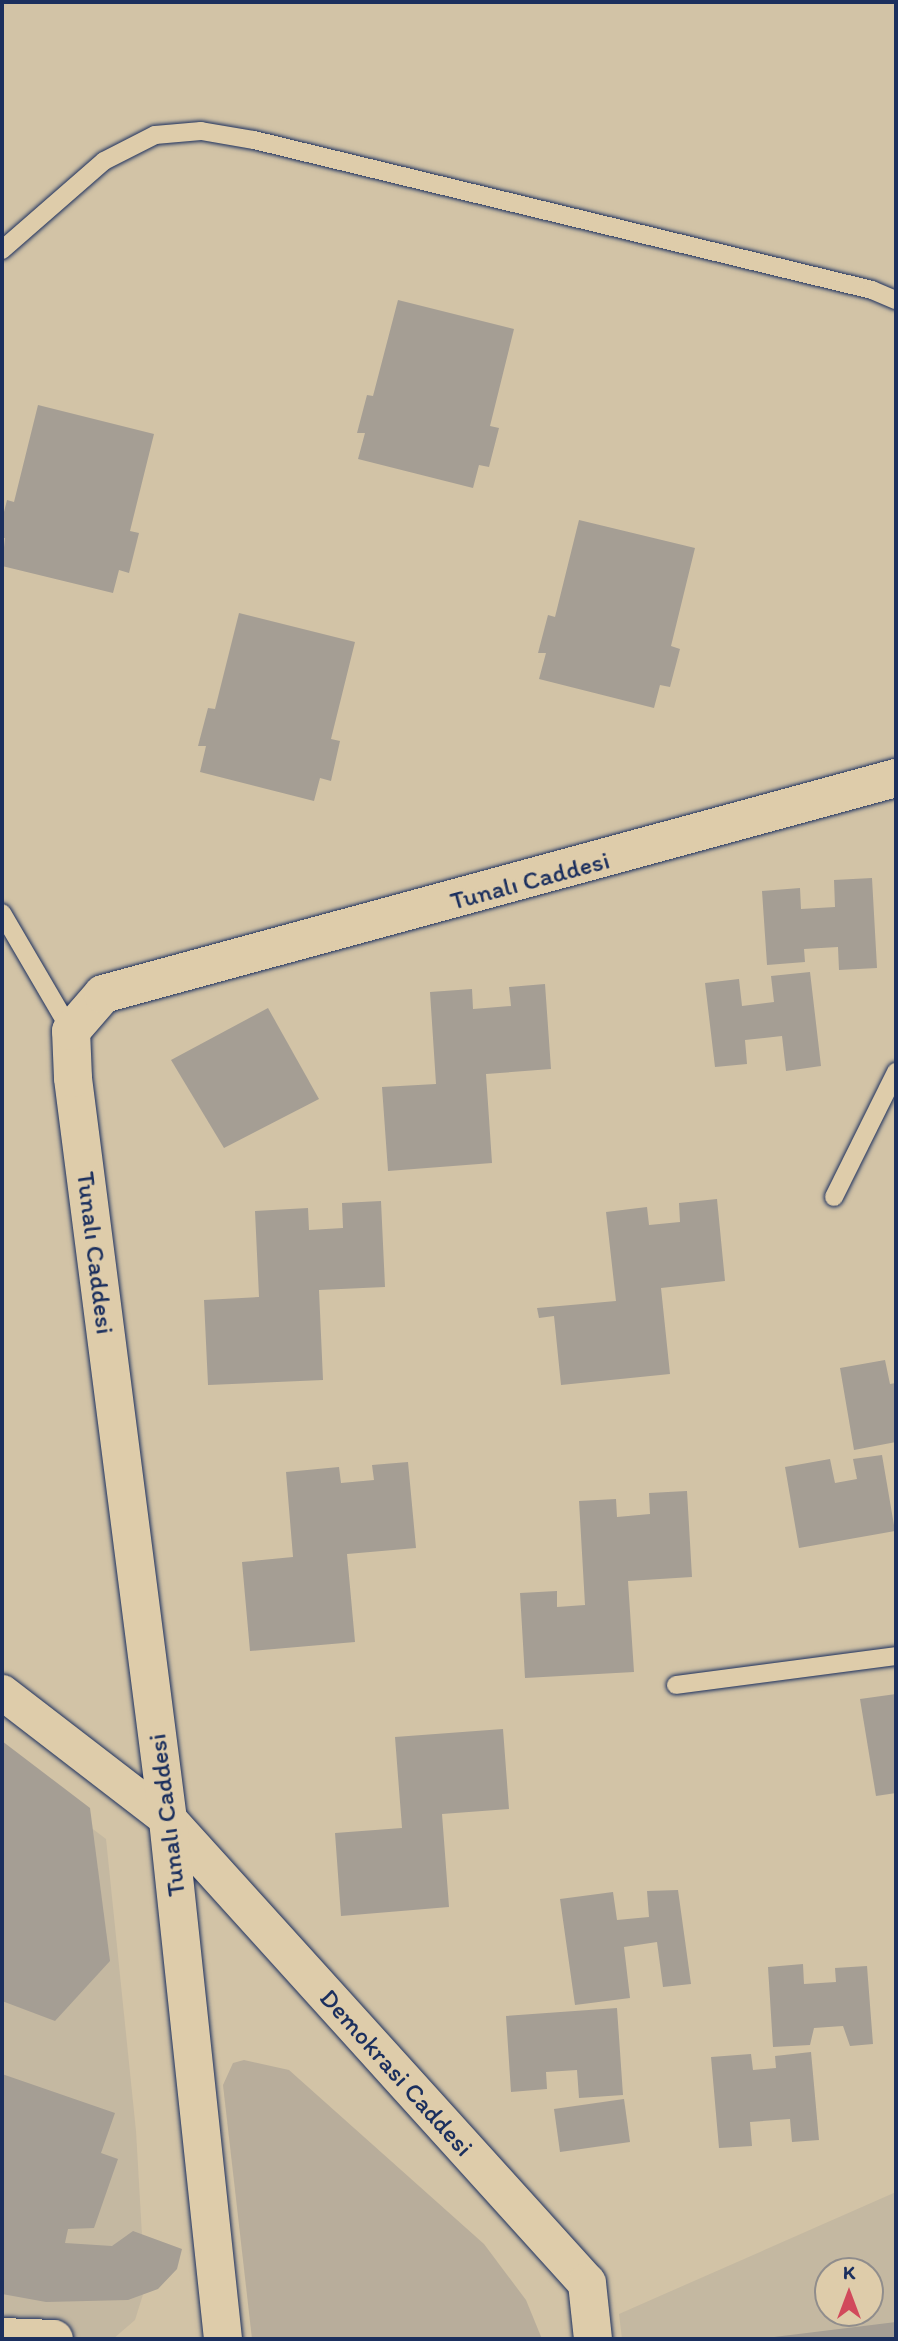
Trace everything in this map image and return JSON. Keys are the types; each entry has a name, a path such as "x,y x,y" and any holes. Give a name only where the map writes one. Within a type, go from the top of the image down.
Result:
{"street":[{"name":"Tunalı Caddesi","path":"223,2339 168,1820 73,1078 71,1031 103,994 896,778"},
{"path":"2,1692 168,1820"},
{"name":"Demokrasi Caddesi","path":"168,1820 587,2283 593,2339"},
{"path":"2,2337 54,2339"}],"lane":[{"path":"2,250 104,161 155,135 201,131 254,140 845,283 896,300"},
{"path":"2,913 71,1031"},
{"path":"834,1197 896,1072"},
{"path":"676,1685 896,1656"}],"shaded area":[{"path":"2,1760 106,1839 136,2131 145,2288 135,2320 113,2339 2,2339"},
{"path":"244,2060 289,2070 484,2244 526,2300 542,2339 252,2339 223,2085 233,2063"},
{"path":"896,2192 896,2339 622,2339 619,2314"}],"building":[{"path":"398,300 514,329 490,426 499,428 489,467 479,465 473,488 358,459 365,433 357,433 367,395 373,396"},
{"path":"38,405 154,434 130,531 139,533 129,573 119,570 113,593 2,566 5,538 2,538 2,520 7,500 14,502"},
{"path":"579,520 695,548 671,646 680,649 670,687 660,685 654,708 539,679 546,653 538,653 548,615 555,617"},
{"path":"239,613 355,642 331,739 340,741 331,781 320,778 314,801 200,772 206,746 198,746 208,708 215,709"},
{"path":"872,878 877,968 839,970 838,947 804,949 805,962 767,965 762,891 800,888 801,909 835,907 834,880"},
{"path":"810,972 821,1066 786,1071 782,1036 745,1040 747,1064 715,1067 705,983 739,979 742,1006 774,1002 771,976"},
{"path":"545,984 551,1069 486,1074 492,1163 388,1171 382,1087 436,1084 430,992 472,989 473,1009 511,1006 509,987"},
{"path":"268,1008 319,1099 224,1148 171,1060"},
{"path":"717,1199 725,1281 661,1288 670,1374 561,1385 554,1316 539,1318 537,1308 616,1301 606,1212 647,1207 649,1225 680,1222 679,1203"},
{"path":"381,1201 385,1287 319,1290 323,1380 208,1385 204,1300 259,1297 255,1211 308,1208 309,1230 343,1228 342,1203"},
{"path":"885,1360 890,1384 896,1383 896,1442 854,1450 840,1368"},
{"path":"882,1455 895,1531 799,1548 785,1467 830,1459 835,1483 857,1479 853,1459"},
{"path":"408,1462 416,1548 347,1554 355,1642 250,1651 242,1562 293,1557 286,1472 339,1467 341,1483 374,1480 372,1465"},
{"path":"687,1491 692,1577 628,1581 634,1672 525,1678 520,1593 557,1591 557,1607 585,1605 579,1501 616,1499 617,1517 650,1514 649,1493"},
{"path":"896,1694 896,1793 876,1796 860,1699"},
{"path":"503,1729 509,1809 442,1814 449,1907 341,1916 335,1833 402,1828 395,1737"},
{"path":"2,1741 90,1808 110,1961 55,2021 2,2001"},
{"path":"678,1890 691,1984 663,1987 657,1942 624,1947 630,1998 575,2005 560,1899 613,1892 617,1920 649,1917 647,1891"},
{"path":"803,1964 804,1984 836,1982 835,1968 867,1966 873,2044 850,2046 843,2026 814,2028 810,2045 773,2047 768,1967"},
{"path":"617,2008 623,2095 579,2098 577,2070 546,2072 547,2089 511,2092 506,2016"},
{"path":"811,2052 819,2140 792,2142 790,2119 750,2122 752,2146 719,2148 711,2057 751,2054 753,2070 776,2068 775,2056"},
{"path":"2,2074 115,2113 101,2153 118,2159 94,2228 68,2229 65,2243 112,2246 133,2231 182,2249 177,2269 158,2289 128,2300 46,2302 2,2294"},
{"path":"624,2099 630,2142 560,2152 554,2109"},
{"path":"896,2322 896,2339 766,2339 855,2327 884,2327 884,2323"}]}
